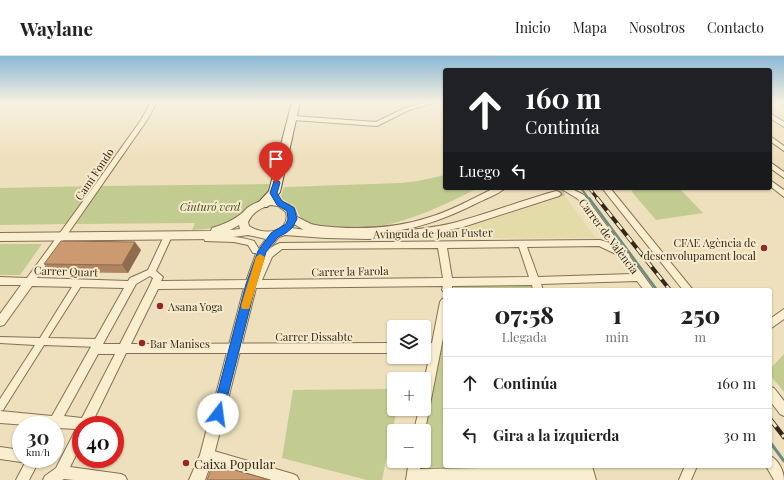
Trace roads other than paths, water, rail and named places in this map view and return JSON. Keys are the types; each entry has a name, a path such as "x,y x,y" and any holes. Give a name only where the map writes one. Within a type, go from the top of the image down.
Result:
{"main road":[{"path":"262,204 274,193 291,122"},
{"path":"274,193 280,203"}],"street":[{"name":"Camí Fondo","path":"0,322 63,236 142,122"},
{"path":"346,122 377,124 381,122"},
{"path":"772,139 784,148"},
{"path":"772,166 784,176"},
{"path":"772,184 784,194"},
{"path":"308,227 337,231 395,229 434,219 497,190"},
{"path":"608,190 686,288"},
{"path":"0,237 191,236 251,233 266,236 279,233 340,235 388,234 444,228 457,225 560,191"},
{"name":"Carrer de València","path":"560,191 581,197 626,256 648,288"},
{"path":"191,236 224,229 244,217 251,209 262,204 280,203 291,210 292,219 289,226 279,233 262,251 251,284 207,455 197,480"},
{"path":"244,217 243,225 251,233 256,251 251,284"},
{"path":"292,219 308,227 355,240 359,245"},
{"path":"600,243 606,230"},
{"path":"58,416 131,284 150,272 168,236"},
{"path":"191,236 205,239 234,239 251,243 256,251"},
{"name":"Avinguda de Joan Fuster","path":"251,284 259,278 268,255 280,246 600,243 611,247 626,256"},
{"path":"522,244 537,286"},
{"path":"442,245 448,286"},
{"path":"90,416 155,285 158,277 150,272"},
{"name":"Carrer la Farola","path":"251,284 537,286 640,277"},
{"name":"Carrer Quart","path":"0,282 131,284"},
{"path":"0,407 78,284"},
{"path":"155,285 251,284"},
{"path":"431,342 443,308"},
{"path":"772,323 784,313"},
{"path":"0,340 97,346"},
{"name":"Carrer Dissabte","path":"97,346 123,349 387,348"},
{"path":"421,424 427,364"},
{"path":"772,395 784,410"},
{"path":"0,417 12,419"},
{"path":"58,476 72,450"},
{"path":"0,454 12,455"},
{"path":"207,455 293,480"},
{"path":"772,465 781,480"},
{"path":"25,479 30,468"},
{"path":"414,468 412,478 433,474 588,473"},
{"path":"685,480 690,468"},
{"path":"49,480 58,476 121,480"}],"waterway":[{"path":"582,190 589,199"},
{"path":"589,198 656,288"},
{"path":"772,445 784,461"}],"tunnel":[{"path":"556,194 568,190"}],"railway":[{"path":"591,190 598,199"},
{"path":"597,198 668,288"},
{"path":"772,422 784,437"}],"place":[{"name":"CFAE Agència de desenvolupament local","path":"764,248"},
{"name":"Asana Yoga","path":"160,306"},
{"name":"Bar Manises","path":"142,343"},
{"name":"Caixa Popular","path":"186,463"}],"park label":[{"name":"Cinturó verd","path":"210,206"}]}
